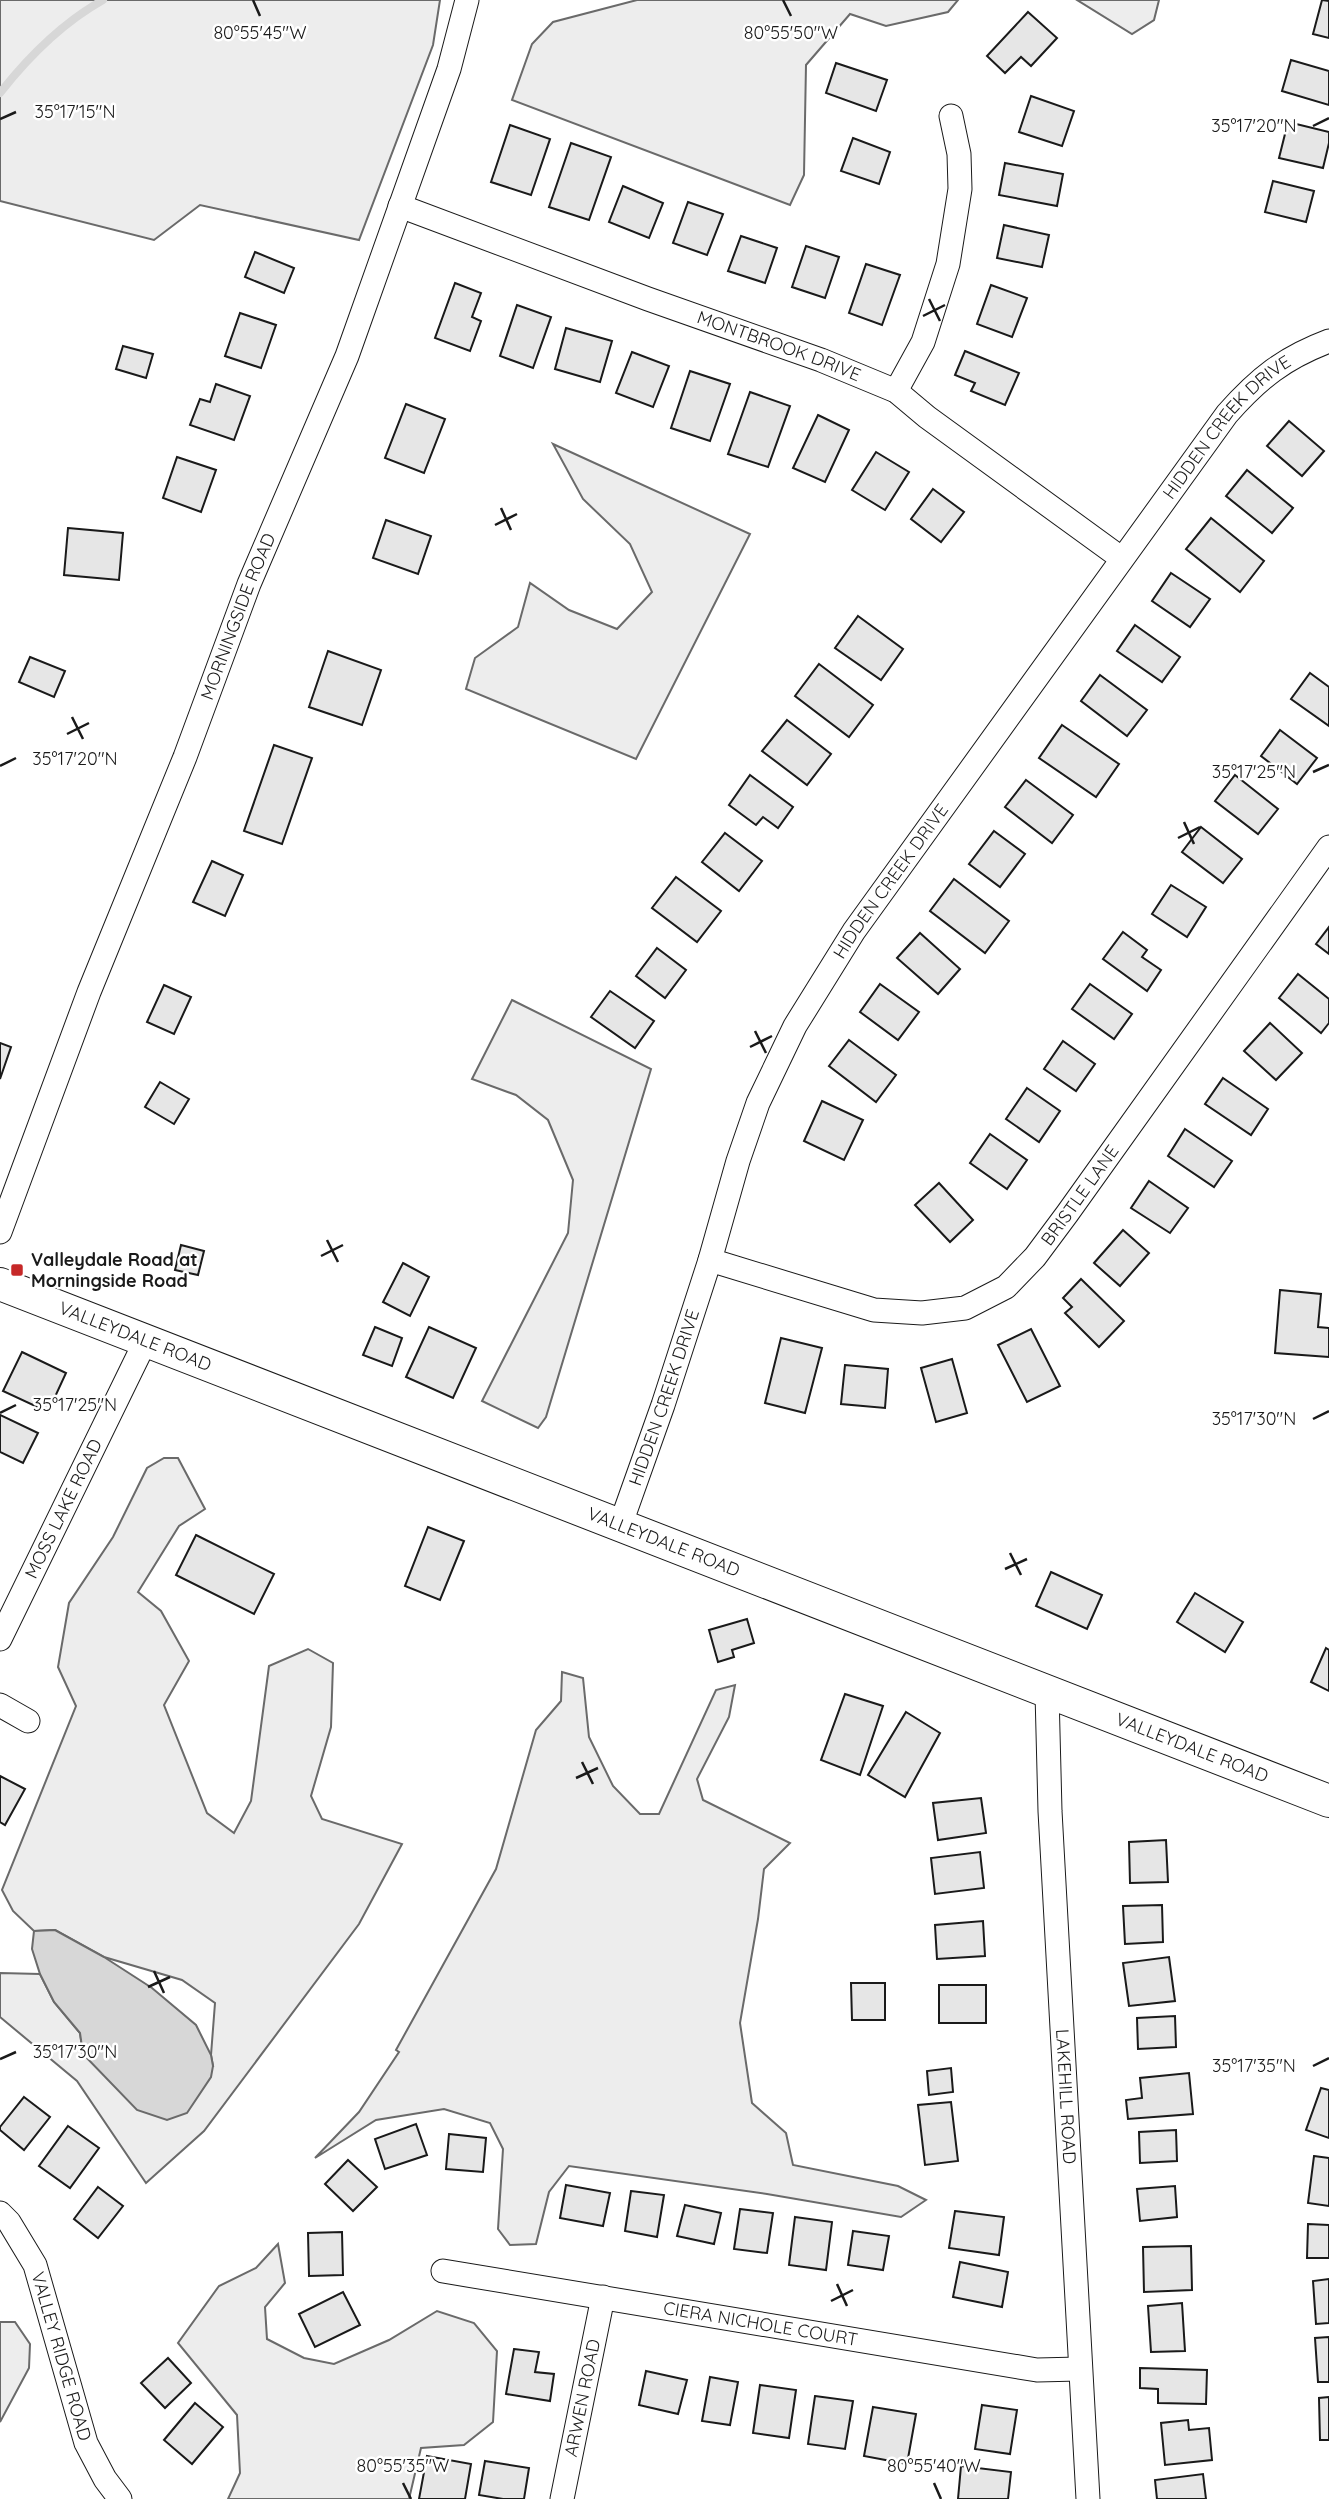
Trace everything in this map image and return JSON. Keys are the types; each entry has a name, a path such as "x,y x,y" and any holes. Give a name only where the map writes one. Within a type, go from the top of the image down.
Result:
{"street":[{"name":"MORNINGSIDE ROAD","path":"0,1232 89,992 185,757 249,584 346,356 449,69 467,0"},
{"path":"896,391 923,342 948,264 960,189 959,154 951,116"},
{"name":"MONTBROOK DRIVE","path":"400,206 648,299 821,360 896,391 927,417 1121,558"},
{"name":"HIDDEN CREEK DRIVE","path":"620,1526 663,1405 758,1103 795,1026 854,931 1227,414 1252,385 1282,362 1329,341"},
{"name":"BRISTLE LANE","path":"710,1260 874,1310 922,1313 965,1308 1006,1287 1035,1257 1068,1214 1329,847"},
{"name":"VALLEYDALE ROAD","path":"0,1284 1329,1801"},
{"name":"MOSS LAKE ROAD","path":"0,1639 146,1340"},
{"name":"LAKEHILL ROAD","path":"1047,1693 1050,1811 1088,2499"},
{"path":"0,1705 28,1721"},
{"name":"VALLEY RIDGE ROAD","path":"0,2213 9,2222 35,2265 86,2443 105,2479 120,2499"},
{"name":"CIERA NICHOLE COURT","path":"443,2271 1037,2370 1080,2369"},
{"name":"ARWEN ROAD","path":"562,2499 603,2297"}],"shaded area":[{"path":"0,0 440,0 433,45 359,240 200,205 154,240 0,201"},
{"path":"637,0 958,0 948,12 886,26 850,14 806,65 804,175 790,205 512,100 532,44 553,22"},
{"path":"1077,0 1159,0 1154,20 1132,34"},
{"path":"553,444 750,534 636,759 466,689 475,658 518,627 530,583 569,610 617,629 652,592 630,544 583,499"},
{"path":"512,1000 651,1069 546,1417 538,1428 482,1401 568,1233 573,1180 548,1120 516,1095 472,1079"},
{"path":"164,1458 178,1458 205,1509 179,1526 138,1592 161,1611 189,1661 164,1705 207,1813 234,1833 251,1801 269,1666 308,1649 333,1663 331,1727 311,1796 322,1819 402,1844 359,1924 204,2131 146,2183 77,2081 0,2017 0,1973 40,1974 54,2002 80,2033 83,2054 213,2066 211,2055 215,2003 182,1980 104,1957 55,1930 34,1931 13,1911 2,1890 76,1706 58,1667 69,1603 113,1537 147,1468"},
{"path":"562,1672 583,1678 589,1737 613,1786 640,1814 659,1814 716,1690 735,1685 729,1717 697,1779 703,1800 790,1843 764,1869 740,2023 752,2103 786,2133 793,2165 898,2186 926,2200 901,2217 767,2194 569,2166 549,2192 536,2244 510,2245 498,2229 503,2149 490,2123 444,2109 376,2120 315,2158 359,2112 399,2052 396,2050 496,1869 536,1730 561,1701"},
{"path":"55,1930 152,1988 196,2025 211,2055 213,2066 211,2077 187,2113 167,2120 137,2110 83,2054 80,2033 54,2002 40,1974 32,1949 34,1931"},
{"path":"278,2244 285,2283 265,2307 267,2339 304,2358 334,2364 389,2340 437,2311 474,2323 497,2351 493,2422 464,2445 421,2448 409,2499 228,2499 240,2473 237,2415 178,2343 219,2286 256,2268"},
{"path":"0,2322 15,2322 30,2344 29,2368 0,2422"}],"building":[{"path":"1322,0 1329,1 1329,38 1313,34"},
{"path":"1028,12 1057,38 1031,66 1021,57 1005,73 987,56"},
{"path":"1291,60 1329,71 1329,105 1282,91"},
{"path":"836,63 887,80 876,111 826,93"},
{"path":"1031,96 1074,111 1062,146 1019,132"},
{"path":"1288,122 1329,132 1323,168 1279,158"},
{"path":"510,125 550,139 531,195 491,182"},
{"path":"853,138 890,152 879,184 841,171"},
{"path":"571,143 611,157 589,220 549,207"},
{"path":"1005,163 1063,174 1057,206 999,195"},
{"path":"1273,181 1314,191 1306,222 1265,212"},
{"path":"623,186 663,203 649,238 609,222"},
{"path":"688,202 723,214 707,255 673,243"},
{"path":"1004,225 1049,235 1042,267 997,258"},
{"path":"741,236 777,248 765,283 728,271"},
{"path":"806,246 839,257 825,298 792,287"},
{"path":"255,252 294,268 284,293 245,277"},
{"path":"866,264 900,275 882,325 849,313"},
{"path":"455,283 481,293 472,317 481,321 470,351 435,338"},
{"path":"991,285 1027,298 1012,337 977,324"},
{"path":"517,305 551,317 533,368 500,356"},
{"path":"240,313 276,325 261,368 225,356"},
{"path":"566,328 612,341 600,382 555,369"},
{"path":"123,346 153,354 146,378 116,369"},
{"path":"965,351 1019,373 1005,405 971,391 975,383 955,375"},
{"path":"632,352 669,366 653,407 616,393"},
{"path":"690,371 730,384 710,441 671,428"},
{"path":"216,384 250,396 234,440 190,425 200,399 210,402"},
{"path":"750,392 790,406 768,467 728,454"},
{"path":"406,404 445,419 424,473 385,458"},
{"path":"818,415 849,430 825,482 793,468"},
{"path":"1289,421 1324,451 1302,476 1267,446"},
{"path":"876,452 909,472 885,510 852,490"},
{"path":"177,457 216,470 201,512 163,498"},
{"path":"1247,470 1293,508 1272,533 1226,496"},
{"path":"933,489 964,512 941,542 911,519"},
{"path":"1211,518 1264,561 1240,592 1186,549"},
{"path":"386,520 431,536 418,574 373,558"},
{"path":"68,528 123,533 119,580 64,575"},
{"path":"1171,573 1210,599 1190,627 1152,601"},
{"path":"858,616 903,649 881,680 835,648"},
{"path":"1135,625 1180,657 1162,682 1117,651"},
{"path":"328,651 381,670 362,725 309,707"},
{"path":"30,657 65,671 54,697 19,682"},
{"path":"819,664 873,705 849,737 795,696"},
{"path":"1310,673 1329,687 1329,726 1291,699"},
{"path":"1100,675 1147,710 1127,736 1081,701"},
{"path":"787,720 831,754 807,785 762,751"},
{"path":"1062,725 1119,764 1096,797 1039,758"},
{"path":"1280,730 1317,758 1297,784 1261,756"},
{"path":"274,745 312,758 282,844 244,831"},
{"path":"750,775 793,807 778,828 763,817 756,825 729,805"},
{"path":"1235,775 1278,809 1258,834 1215,801"},
{"path":"1026,780 1073,815 1052,843 1005,807"},
{"path":"1201,827 1242,859 1223,883 1182,852"},
{"path":"994,831 1025,854 1000,887 969,864"},
{"path":"725,833 762,861 739,891 702,862"},
{"path":"212,861 243,875 225,916 193,902"},
{"path":"676,877 721,911 697,942 652,908"},
{"path":"954,879 1009,921 985,953 930,911"},
{"path":"1171,885 1206,907 1187,937 1152,914"},
{"path":"1329,927 1329,954 1316,944"},
{"path":"1123,932 1147,950 1142,957 1161,970 1147,991 1103,959"},
{"path":"920,933 960,969 938,994 897,958"},
{"path":"657,948 686,970 665,998 636,976"},
{"path":"1298,974 1329,999 1329,1023 1321,1033 1279,998"},
{"path":"880,984 919,1012 898,1040 860,1012"},
{"path":"1090,984 1132,1014 1114,1039 1072,1009"},
{"path":"164,985 191,997 174,1034 147,1022"},
{"path":"610,991 654,1021 635,1048 591,1017"},
{"path":"1270,1023 1302,1053 1276,1080 1244,1051"},
{"path":"849,1040 896,1075 876,1102 829,1066"},
{"path":"1063,1041 1095,1064 1076,1091 1044,1069"},
{"path":"0,1043 11,1047 0,1079"},
{"path":"1223,1078 1268,1109 1251,1135 1205,1104"},
{"path":"160,1082 189,1099 174,1124 145,1107"},
{"path":"1027,1088 1060,1111 1039,1142 1006,1119"},
{"path":"822,1101 863,1120 844,1160 804,1141"},
{"path":"1185,1129 1232,1161 1214,1187 1168,1156"},
{"path":"990,1134 1027,1160 1007,1189 970,1163"},
{"path":"1149,1181 1188,1208 1170,1233 1131,1208"},
{"path":"939,1183 973,1220 950,1242 915,1205"},
{"path":"1123,1230 1149,1253 1120,1286 1094,1263"},
{"path":"181,1245 204,1251 198,1275 175,1270"},
{"path":"403,1263 429,1277 410,1316 383,1302"},
{"path":"1081,1279 1124,1321 1099,1347 1065,1313 1072,1307 1063,1298"},
{"path":"1280,1290 1321,1294 1318,1327 1329,1328 1329,1357 1275,1353"},
{"path":"375,1327 402,1338 392,1366 363,1355"},
{"path":"429,1327 476,1348 453,1398 406,1377"},
{"path":"1031,1329 1060,1386 1027,1402 998,1345"},
{"path":"781,1338 822,1348 805,1413 765,1403"},
{"path":"22,1352 66,1373 48,1412 3,1391"},
{"path":"952,1359 967,1413 936,1422 921,1368"},
{"path":"845,1365 888,1369 885,1408 841,1404"},
{"path":"0,1415 38,1433 23,1463 0,1452"},
{"path":"428,1527 464,1541 440,1600 405,1586"},
{"path":"196,1535 274,1574 254,1614 176,1575"},
{"path":"1051,1572 1102,1595 1087,1629 1036,1606"},
{"path":"1195,1593 1243,1622 1225,1652 1177,1622"},
{"path":"747,1619 754,1643 732,1650 734,1657 718,1662 709,1630"},
{"path":"1326,1648 1329,1650 1329,1691 1311,1682"},
{"path":"845,1694 883,1706 860,1775 821,1760"},
{"path":"906,1712 940,1733 905,1797 868,1775"},
{"path":"0,1776 25,1789 5,1825 0,1822"},
{"path":"981,1798 986,1833 938,1840 933,1803"},
{"path":"1166,1840 1168,1882 1130,1883 1129,1842"},
{"path":"980,1852 984,1888 935,1894 931,1858"},
{"path":"1162,1905 1163,1942 1125,1944 1123,1906"},
{"path":"983,1921 985,1956 937,1959 935,1925"},
{"path":"1169,1957 1175,2001 1129,2006 1123,1963"},
{"path":"851,1983 885,1983 885,2020 852,2020"},
{"path":"939,1985 986,1985 986,2023 939,2023"},
{"path":"1175,2016 1176,2047 1138,2049 1137,2018"},
{"path":"951,2068 953,2092 929,2095 927,2071"},
{"path":"1189,2073 1193,2114 1128,2119 1126,2100 1142,2098 1140,2078"},
{"path":"1321,2088 1329,2090 1329,2138 1306,2130"},
{"path":"24,2097 50,2117 24,2150 0,2130 0,2127"},
{"path":"951,2102 958,2161 925,2165 918,2105"},
{"path":"416,2124 427,2155 385,2169 375,2139"},
{"path":"68,2126 99,2148 70,2188 39,2166"},
{"path":"1176,2130 1177,2161 1140,2163 1139,2132"},
{"path":"449,2134 486,2138 483,2172 446,2169"},
{"path":"1314,2156 1329,2158 1329,2206 1308,2203"},
{"path":"348,2160 377,2187 353,2211 325,2184"},
{"path":"566,2185 610,2193 603,2226 560,2218"},
{"path":"1175,2186 1177,2217 1140,2221 1137,2189"},
{"path":"98,2187 123,2206 98,2238 74,2219"},
{"path":"631,2191 664,2195 657,2237 625,2231"},
{"path":"685,2205 721,2213 714,2244 677,2236"},
{"path":"740,2209 773,2213 767,2253 734,2249"},
{"path":"955,2211 1004,2217 999,2255 949,2248"},
{"path":"795,2217 832,2222 826,2270 789,2265"},
{"path":"1308,2224 1329,2225 1329,2258 1307,2258"},
{"path":"853,2231 889,2236 883,2270 848,2265"},
{"path":"342,2232 343,2275 309,2276 308,2233"},
{"path":"1191,2246 1192,2290 1144,2292 1143,2247"},
{"path":"960,2262 1008,2272 1002,2307 953,2297"},
{"path":"1329,2279 1329,2323 1316,2324 1313,2281"},
{"path":"343,2292 360,2325 315,2347 299,2314"},
{"path":"1182,2303 1185,2351 1151,2352 1148,2306"},
{"path":"1329,2337 1329,2382 1318,2382 1315,2338"},
{"path":"514,2349 539,2352 535,2372 554,2374 550,2401 506,2394"},
{"path":"168,2358 191,2383 165,2408 141,2383"},
{"path":"1140,2368 1207,2370 1206,2404 1158,2403 1158,2389 1140,2388"},
{"path":"646,2371 687,2380 678,2414 639,2405"},
{"path":"710,2377 738,2382 730,2425 702,2421"},
{"path":"760,2385 796,2390 789,2438 753,2433"},
{"path":"815,2396 853,2401 845,2449 808,2444"},
{"path":"1329,2397 1329,2440 1320,2440 1319,2398"},
{"path":"195,2403 223,2427 192,2464 164,2440"},
{"path":"982,2405 1017,2410 1010,2454 975,2449"},
{"path":"873,2407 916,2414 907,2464 864,2456"},
{"path":"1188,2420 1189,2430 1209,2428 1212,2460 1165,2465 1161,2423"},
{"path":"427,2456 471,2464 465,2499 419,2499"},
{"path":"485,2461 529,2468 524,2499 479,2495"},
{"path":"961,2466 1011,2472 1008,2499 958,2499"},
{"path":"1203,2474 1206,2499 1157,2499 1155,2480"}],"waterway":[{"path":"0,93 47,41 103,0"}],"place":[{"name":"Valleydale Road at Morningside Road","path":"17,1270"}]}
